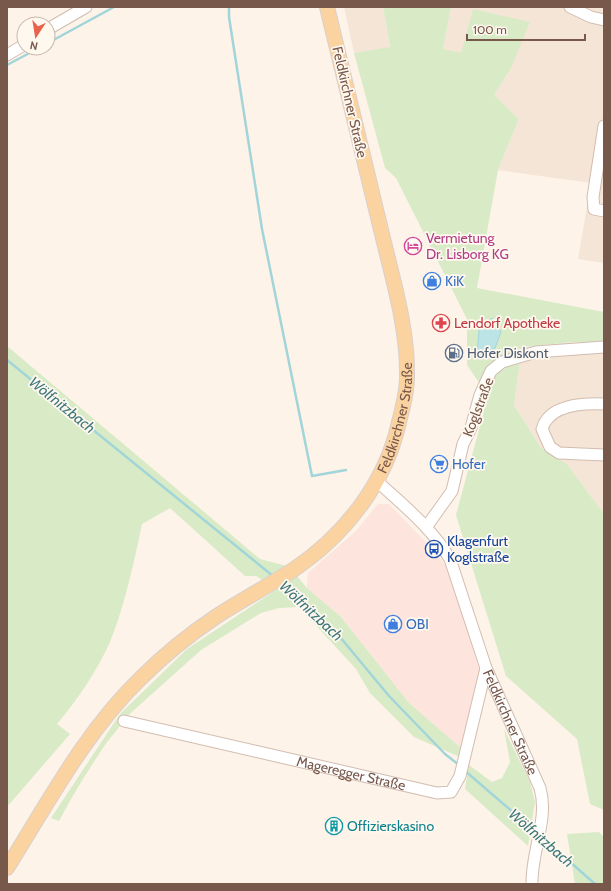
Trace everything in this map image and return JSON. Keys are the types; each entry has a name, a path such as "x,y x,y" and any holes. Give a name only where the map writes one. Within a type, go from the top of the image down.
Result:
{"main road":[{"name":"Feldkirchner Straße","path":"327,7 390,267 406,340 407,380 404,402 395,442 378,482"},
{"path":"7,868 85,745 122,697 140,678 180,643 218,616 295,569 336,534 351,518 378,482"}],"street":[{"path":"56,24 86,7"},
{"path":"570,7 591,17 604,20"},
{"path":"7,55 16,50"},
{"path":"601,210 594,209 593,197 604,126"},
{"name":"Koglstraße","path":"427,526 452,491 463,444 472,428 480,395 491,371 502,362 536,352 604,347"},
{"path":"604,404 567,407 554,412 544,420 542,429 550,447 559,453 604,455"},
{"name":"Feldkirchner Straße","path":"378,482 427,526 442,544 450,559 486,668 540,788 543,807 541,824 534,854 532,884"},
{"name":"Mageregger Straße","path":"124,721 437,793 451,792 460,776 486,668"}],"shaded area":[{"path":"344,7 383,7 390,48 354,53"},
{"path":"451,7 604,7 604,263 578,259 591,183 498,170 519,119 494,95 511,68 443,49"},
{"path":"573,342 604,342 604,514 567,464 541,448 514,405 522,347"},
{"path":"378,504 389,504 439,556 453,578 480,673 461,748 409,703 341,617 307,588 308,573 356,531"}],"green space":[{"path":"383,7 451,7 443,49 461,53 473,9 530,22 511,68 494,95 519,119 498,170 477,288 604,312 604,342 573,342 522,347 514,405 541,448 567,464 604,514 604,810 590,804 577,739 506,676 456,515 488,396 467,365 467,319 396,178 385,168 354,53 390,47"},
{"path":"7,346 260,559 287,566 262,580 256,576 245,576 170,508 142,524 125,598 110,642 99,664 72,705 57,724 70,734 7,807"},
{"path":"297,576 307,588 341,617 409,703 461,748 460,757 414,737 370,693 356,669 299,607 279,608 261,613 201,650 123,720 119,728 105,744 85,775 59,821 51,818 120,714 187,649"},
{"path":"504,729 530,782 535,802 528,846 465,789 469,765 492,782 502,778 510,762"},
{"path":"599,832 604,837 604,884 575,884 567,834"}],"water":[{"path":"492,318 501,332 495,348 481,357 477,354 479,330"}],"waterway":[{"path":"56,39 114,7"},
{"path":"229,7 229,17 262,229 312,476 346,470"},
{"path":"7,65 24,56"},
{"name":"Wölfnitzbach","path":"7,360 273,576"},
{"name":"Wölfnitzbach","path":"281,583 335,631 389,696 445,754 459,765"},
{"name":"Wölfnitzbach","path":"464,770 536,832"},
{"name":"Wölfnitzbach","path":"543,838 595,884"}],"place":[{"name":"Vermietung Dr. Lisborg KG","path":"413,246"},
{"name":"KiK","path":"432,281"},
{"name":"Lendorf Apotheke","path":"441,323"},
{"name":"Hofer Diskont","path":"454,353"},
{"name":"Hofer","path":"439,464"},
{"name":"Klagenfurt Koglstraße","path":"434,549"},
{"name":"OBI","path":"393,624"},
{"name":"Offizierskasino","path":"334,826"}]}
